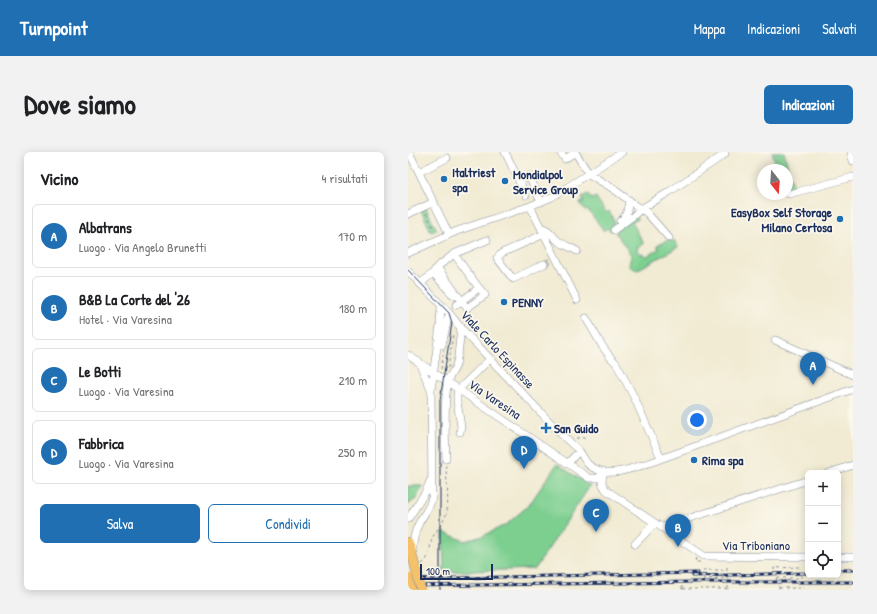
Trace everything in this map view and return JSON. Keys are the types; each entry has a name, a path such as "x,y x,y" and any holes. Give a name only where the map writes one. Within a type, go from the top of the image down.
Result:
{"main road":[{"path":"408,542 421,590"},
{"path":"408,577 411,590"}],"street":[{"path":"409,152 449,234"},
{"path":"505,152 526,195"},
{"path":"560,152 565,159 575,152 588,172 647,213 669,238"},
{"path":"408,253 449,234 541,202 558,194 611,155 622,152"},
{"path":"629,200 626,217 613,228 632,217 640,209 669,192 725,154 725,152"},
{"path":"851,152 853,161"},
{"path":"419,172 447,158"},
{"path":"519,182 529,176 541,202"},
{"path":"793,193 853,177"},
{"path":"408,214 434,202"},
{"path":"530,206 543,231 554,259 577,300"},
{"path":"544,264 513,279 497,258 502,253 543,231 548,230 557,240 577,251"},
{"path":"420,284 454,254 487,240"},
{"path":"440,326 445,316 455,305 479,288 454,254"},
{"path":"433,373 438,368 455,305 456,291 435,270"},
{"name":"Viale Carlo Espinasse","path":"408,271 441,307 455,305 461,327 490,359 574,441 588,464 603,471"},
{"path":"412,554 415,532 429,507 432,498 431,390 440,326 441,307"},
{"path":"586,318 601,344 616,363 634,397 661,458"},
{"path":"446,460 445,410 447,381 456,368 461,327"},
{"path":"775,340 853,375"},
{"name":"Via Varesina","path":"408,355 591,478 599,478 603,471"},
{"path":"460,432 461,427 457,395 459,389 490,359"},
{"path":"419,362 431,390"},
{"path":"704,559 659,525 606,490 602,483 603,471 619,472 853,388"},
{"path":"568,463 579,451"},
{"path":"838,470 853,465"},
{"path":"408,519 426,491 432,475"},
{"path":"635,544 659,525 805,481"},
{"path":"408,509 418,504"},
{"name":"Via Triboniano","path":"704,559 805,557"},
{"path":"841,557 853,557"}],"path":[{"path":"423,207 434,229"},
{"path":"447,374 453,335"},
{"path":"441,369 444,349"},
{"path":"574,441 586,438"},
{"path":"421,564 426,561 429,555 434,533 444,520 447,511 446,460"},
{"path":"696,558 695,562 704,559"},
{"path":"703,570 727,570 727,567"},
{"path":"774,570 774,568 799,568 799,570"},
{"path":"801,575 801,581"},
{"path":"777,576 776,579 801,578"},
{"path":"703,579 728,578"},
{"path":"682,586 682,589 728,590 728,586"},
{"path":"779,588 803,588"}],"green space":[{"path":"772,152 784,152 787,164 775,164"},
{"path":"588,194 591,199 596,197 606,213 609,211 615,222 612,224 613,229 610,231 607,228 604,231 588,210 585,211 580,203 584,201 582,197"},
{"path":"426,208 437,230 431,232 421,210"},
{"path":"635,216 638,219 632,222 644,244 637,248 639,253 647,256 659,249 657,246 669,239 671,242 674,240 678,247 637,270 629,266 631,255 615,232"},
{"path":"557,464 590,486 535,569 444,572 443,532 465,541 483,536 507,524 529,505"},
{"path":"408,486 422,486 417,498 408,505"}],"tunnel":[{"path":"544,264 552,260"}],"tram line":[{"path":"408,270 449,313 452,323 440,400 440,590"}],"railway":[{"path":"841,570 853,570"},
{"path":"408,579 698,573"},
{"path":"692,576 805,573"},
{"path":"408,586 693,582 853,582"}],"place":[{"name":"Italtriest spa","path":"444,179"},
{"name":"Mondialpol Service Group","path":"505,181"},
{"name":"EasyBox Self Storage Milano Certosa","path":"840,219"},
{"name":"PENNY","path":"504,302"},
{"name":"Albatrans","path":"813,385"},
{"name":"San Guido","path":"546,428"},
{"name":"Rima spa","path":"694,460"},
{"name":"Fabbrica","path":"524,469"},
{"name":"Le Botti","path":"596,532"},
{"name":"B&B La Corte del '26","path":"678,547"}]}
